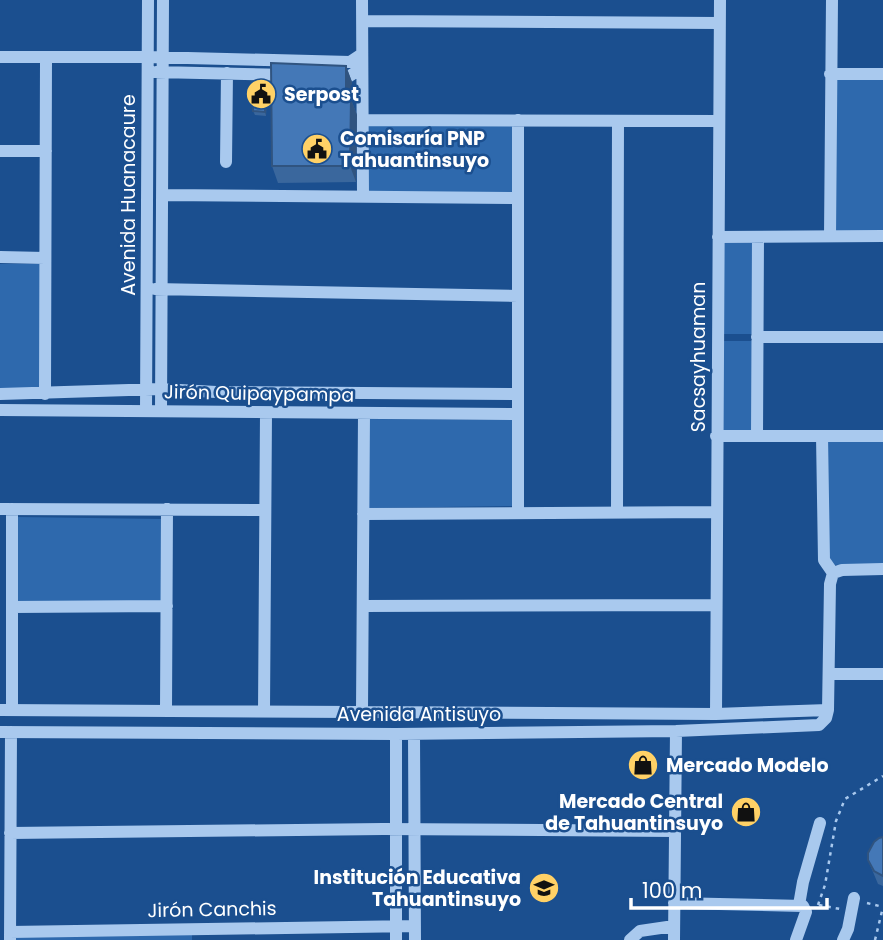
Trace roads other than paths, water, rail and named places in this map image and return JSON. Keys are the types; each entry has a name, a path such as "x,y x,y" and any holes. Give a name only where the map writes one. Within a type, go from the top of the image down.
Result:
{"street":[{"name":"Avenida Huanacaure","path":"146,411 148,0"},
{"name":"Avenida Huanacaure","path":"161,411 163,0"},
{"path":"362,0 363,195"},
{"name":"Sacsayhuaman","path":"716,714 720,0"},
{"path":"830,236 832,0"},
{"path":"363,21 719,23"},
{"path":"0,57 362,61"},
{"path":"45,394 46,57"},
{"path":"148,72 348,77 362,61"},
{"path":"226,162 228,73"},
{"path":"830,74 883,74"},
{"path":"362,120 719,121"},
{"path":"518,120 518,512"},
{"path":"618,121 618,512"},
{"path":"0,150 46,151"},
{"path":"163,195 518,198"},
{"path":"718,237 883,236"},
{"path":"757,436 758,237"},
{"path":"0,257 46,258"},
{"path":"147,289 518,296"},
{"path":"757,337 883,337"},
{"path":"147,390 518,394"},
{"name":"Jirón Quipaypampa","path":"0,394 147,390"},
{"name":"Jirón Quipaypampa","path":"0,410 518,414"},
{"path":"264,711 266,413"},
{"path":"362,711 364,414"},
{"path":"716,436 883,436"},
{"path":"822,436 824,560 833,573 830,584 828,710"},
{"path":"6,710 12,607 6,509 265,510"},
{"path":"166,709 167,509"},
{"path":"363,514 717,512"},
{"path":"833,573 842,570 883,569"},
{"path":"363,606 716,605"},
{"path":"12,607 167,606"},
{"path":"830,674 883,674"},
{"name":"Avenida Antisuyo","path":"5,732 414,734 676,731 816,726 823,722 828,710 716,714 6,710"},
{"path":"674,940 676,731"},
{"path":"5,732 10,832 10,936"},
{"path":"396,734 396,940"},
{"path":"414,734 415,940"},
{"path":"796,940 802,908 803,882 820,823"},
{"path":"10,832 395,829 675,831"},
{"path":"674,903 802,908"},
{"path":"843,940 853,904"},
{"name":"Jirón Canchis","path":"10,936 295,934 415,926"},
{"path":"630,940 640,931 674,926"}],"place":[{"name":"Serpost","path":"261,94"},
{"name":"Comisaría PNP Tahuantinsuyo","path":"317,149"},
{"name":"Mercado Modelo","path":"643,765"},
{"name":"Mercado Central de Tahuantinsuyo","path":"746,812"},
{"name":"Institución Educativa Tahuantinsuyo","path":"544,888"}]}
